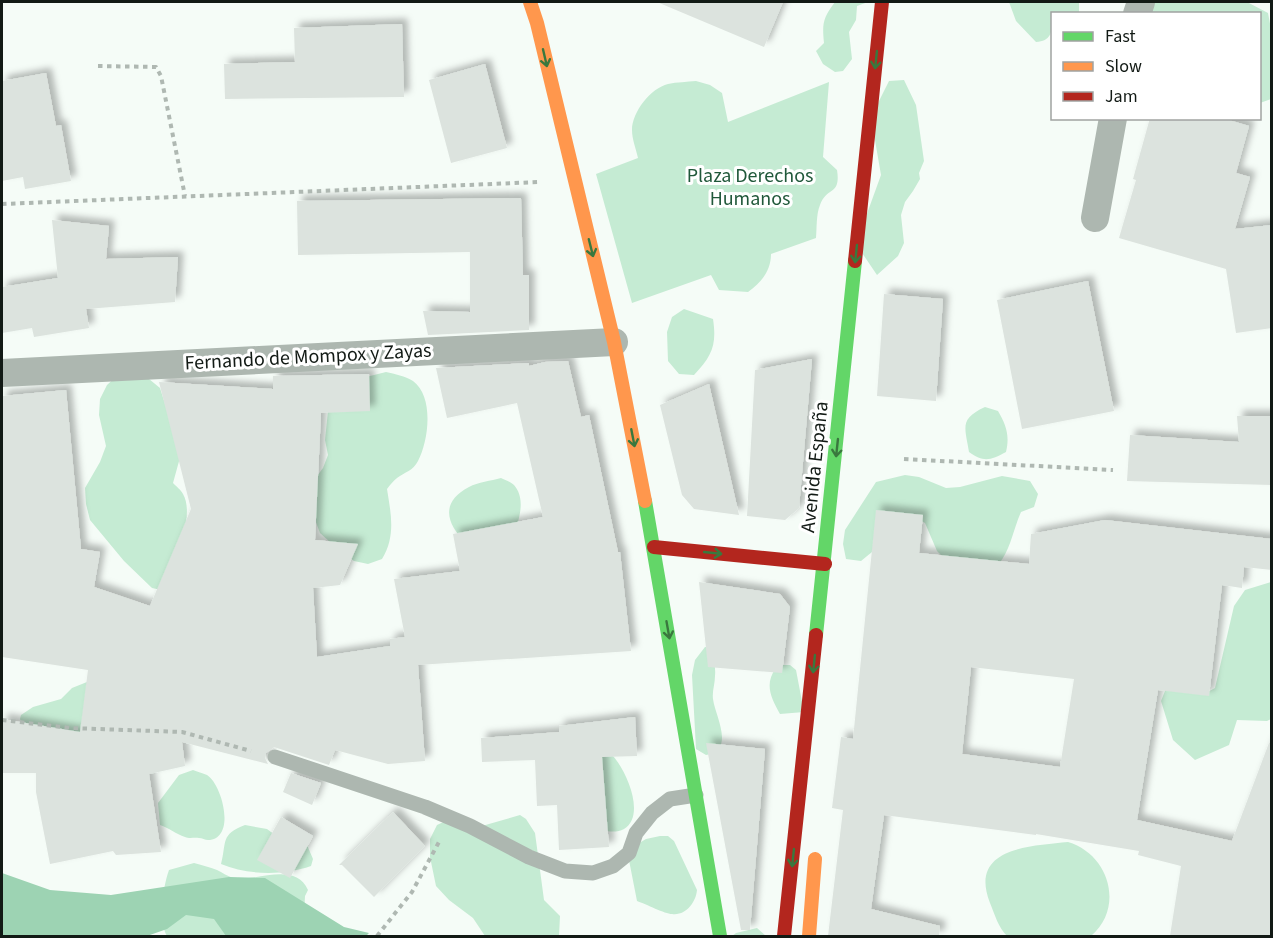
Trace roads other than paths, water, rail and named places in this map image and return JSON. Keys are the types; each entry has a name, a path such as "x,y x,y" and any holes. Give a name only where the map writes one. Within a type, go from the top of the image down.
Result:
{"street":[{"path":"530,2 614,342 654,548 720,936"},
{"name":"Avenida España","path":"784,936 825,564 882,2"},
{"path":"1095,218 1113,120"},
{"name":"Fernando de Mompox y Zayas","path":"2,373 614,342"},
{"path":"654,548 825,564 829,651"},
{"path":"809,936 816,848"}],"lane":[{"path":"275,757 425,807 529,857 566,871 593,873 613,866 629,853 636,833 652,813 670,799 696,795"}],"park label":[{"name":"Plaza Derechos Humanos","path":"750,188"}]}
